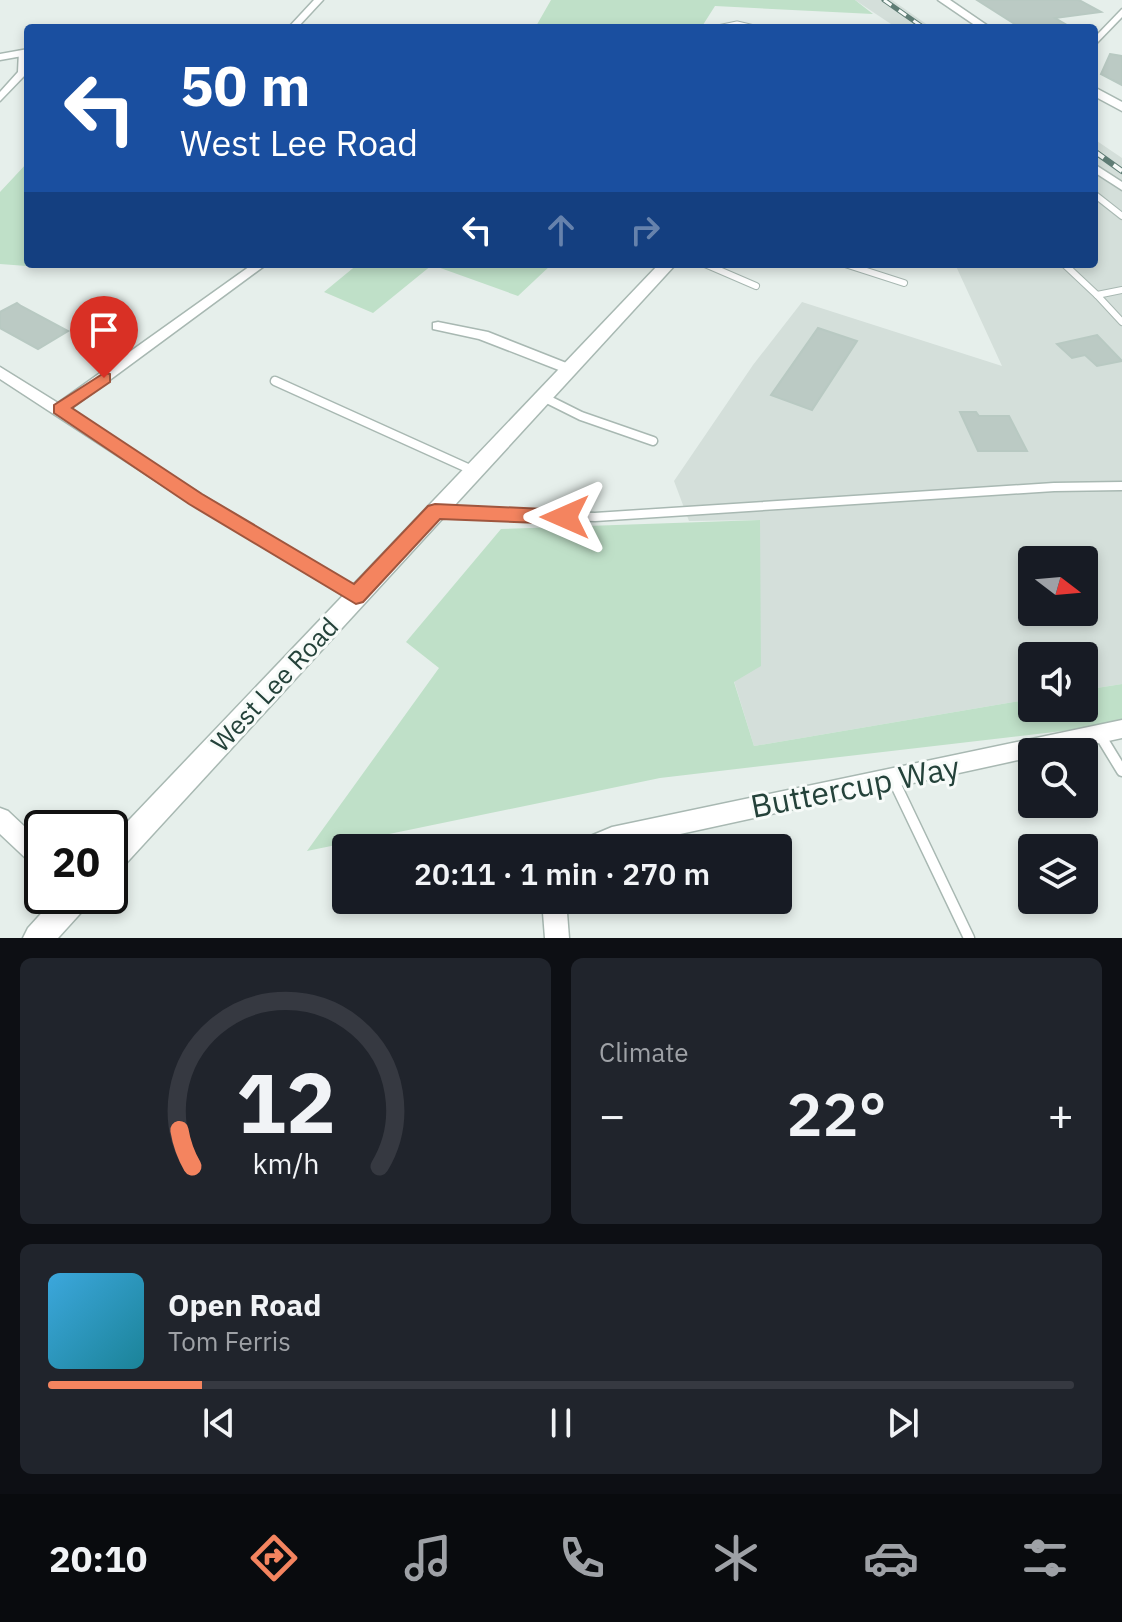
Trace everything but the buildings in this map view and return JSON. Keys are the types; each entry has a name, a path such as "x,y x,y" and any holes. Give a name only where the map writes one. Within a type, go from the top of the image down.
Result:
{"street":[{"path":"296,24 319,0"},
{"path":"943,0 980,24"},
{"path":"1098,38 1122,12"},
{"path":"0,57 24,52"},
{"path":"0,98 23,72 24,62"},
{"path":"1098,93 1122,107"},
{"path":"1098,170 1122,187"},
{"path":"60,409 255,268"},
{"name":"West Lee Road","path":"128,841 664,268"},
{"path":"438,326 483,335 569,369"},
{"path":"0,372 196,499 356,596"},
{"name":"Buttercup Way","path":"631,834 1122,729"},
{"path":"0,819 24,841"},
{"path":"38,938 60,914"},
{"path":"555,914 557,938"}],"lane":[{"path":"1098,197 1122,216"},
{"path":"714,268 756,286"},
{"path":"857,268 904,283"},
{"path":"1068,268 1122,322"},
{"path":"1097,295 1122,290"},
{"path":"275,381 472,470"},
{"path":"542,396 581,416 653,441"},
{"path":"435,511 595,517 1054,487 1122,486"},
{"path":"1099,734 1122,771"},
{"path":"892,778 969,938"}],"shaded area":[{"path":"855,0 892,0 926,24 891,24"},
{"path":"1098,142 1122,158 1122,684 1098,688 1098,642 1018,642 1018,701 754,746 734,681 760,520 689,521 674,481 753,365 802,302 1002,366 957,268 1098,268"}],"green space":[{"path":"551,0 855,0 873,14 715,6 704,24 537,24"},
{"path":"24,166 24,266 0,264 0,192"},
{"path":"353,268 428,268 373,313 324,292"},
{"path":"440,268 548,268 518,296"},
{"path":"760,520 761,666 734,682 754,746 1018,701 1018,722 1098,722 1098,688 1122,684 1122,724 660,778 389,834 332,834 332,846 307,851 439,668 406,642 501,529"}],"railway":[{"path":"884,0 918,24"},
{"path":"1098,154 1122,171"}],"route":[{"path":"104,378 60,409 196,499 356,596 435,511 565,517"}]}
